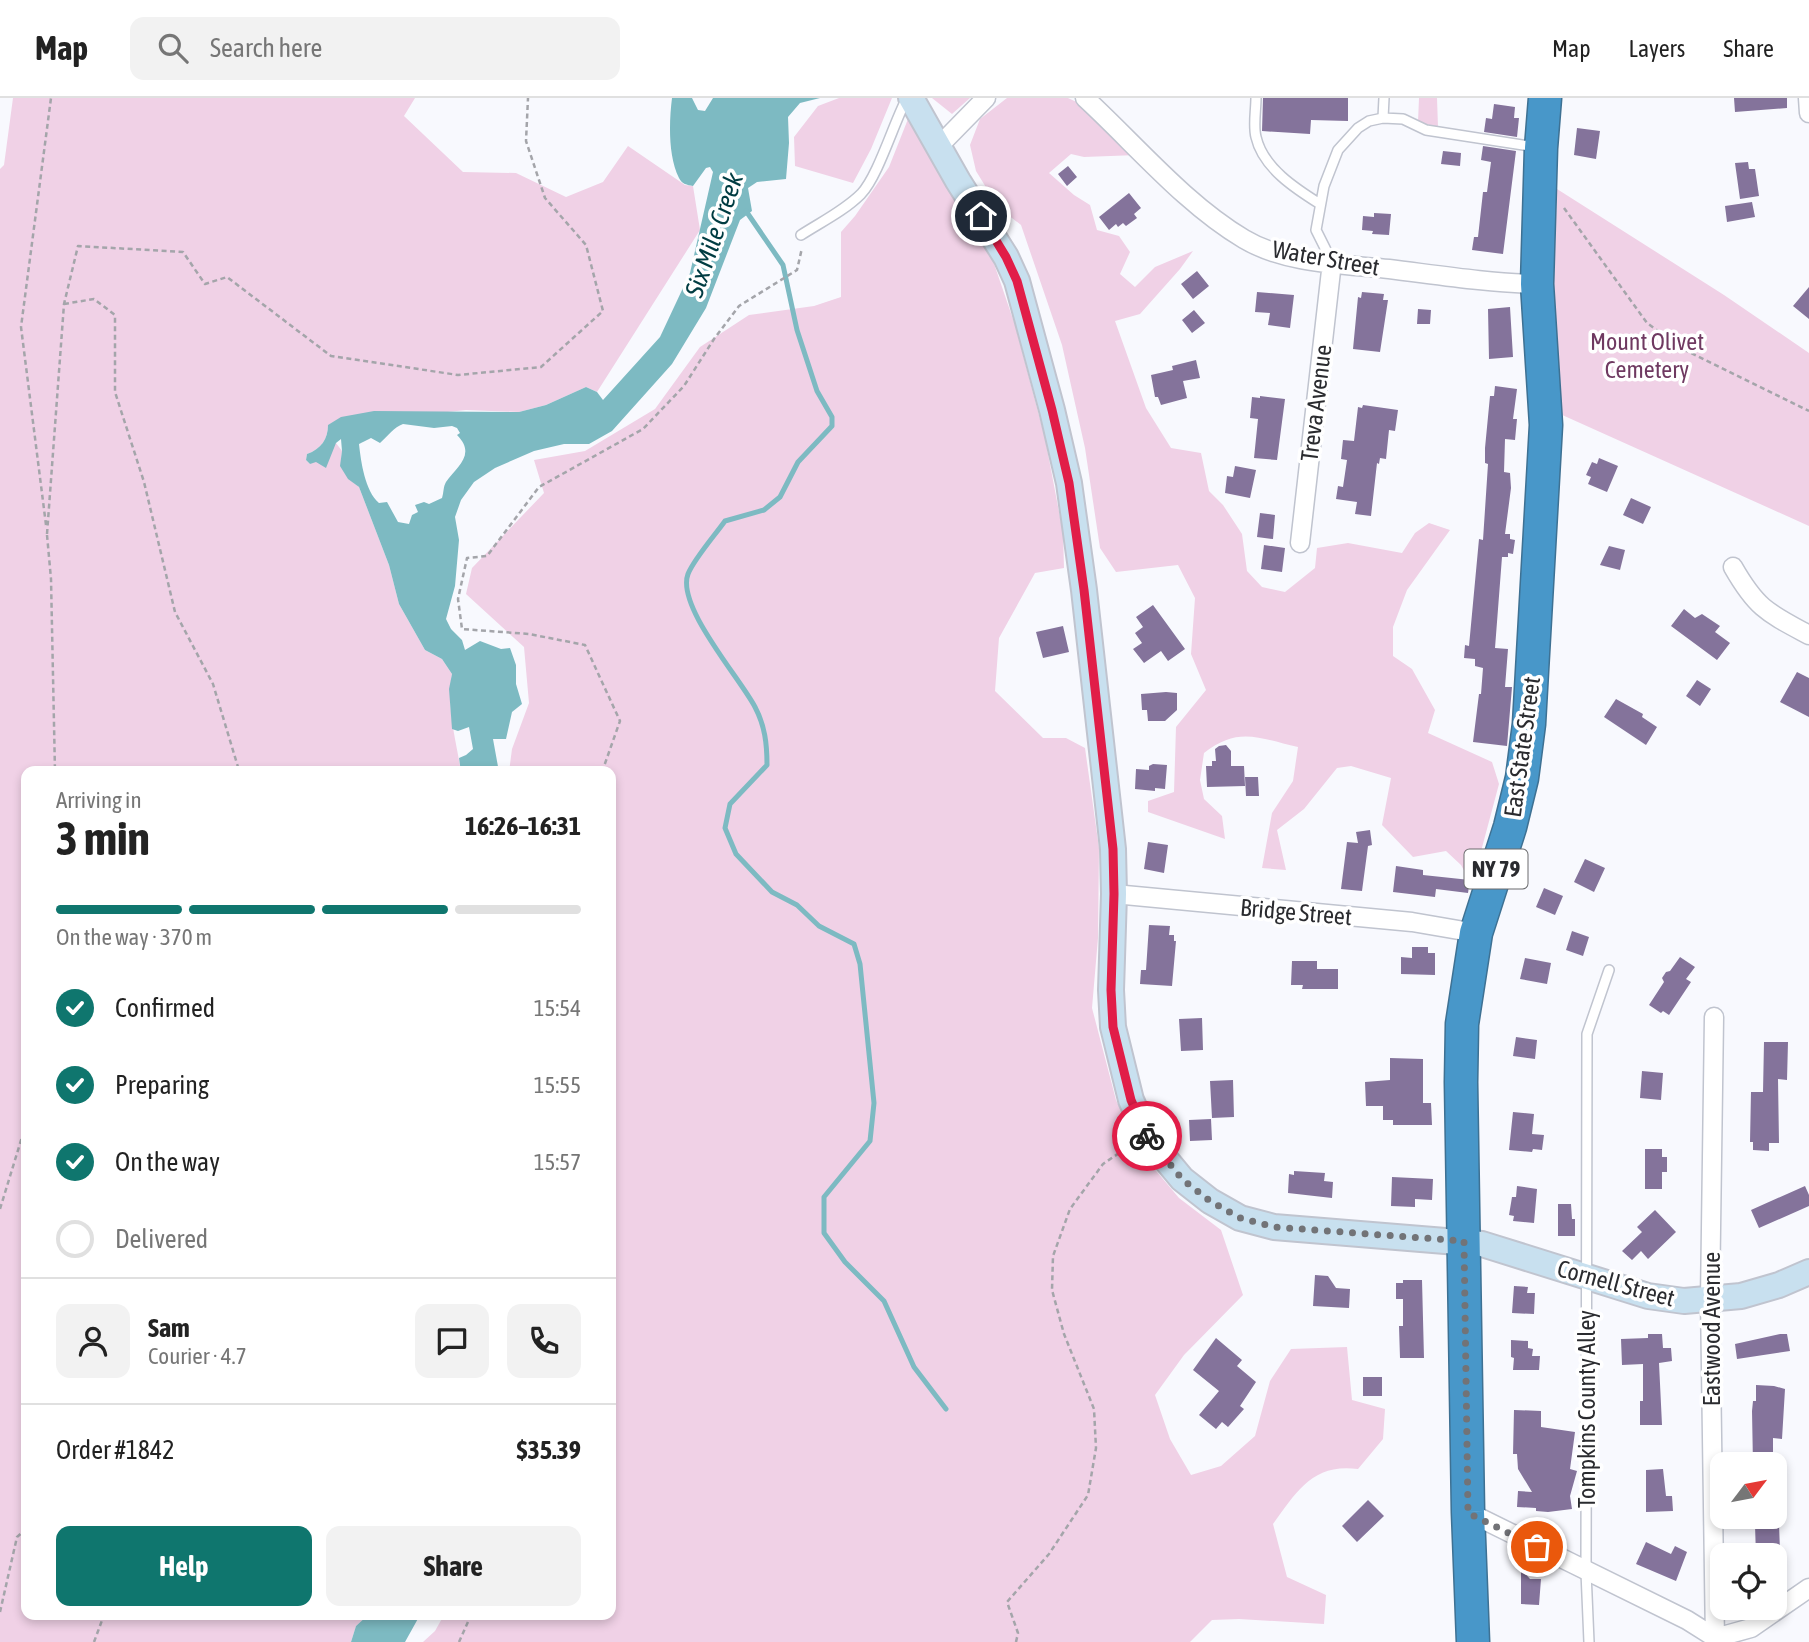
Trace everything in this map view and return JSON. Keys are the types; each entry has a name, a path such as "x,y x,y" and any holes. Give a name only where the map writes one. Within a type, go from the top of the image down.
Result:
{"highway":[{"name":"East State Street","path":"1473,1642 1468,1513 1462,1024 1476,933 1510,827 1522,778 1529,724 1546,425 1537,284 1545,98"}],"street":[{"name":"Cornell Street","path":"909,98 1006,257 1017,281 1069,483 1084,590 1113,849 1113,1027 1131,1100 1146,1134 1182,1179 1210,1201 1240,1218 1274,1227 1464,1241 1511,1252 1648,1296 1684,1301 1741,1296 1779,1285 1809,1272"},
{"path":"939,146 986,98"},
{"name":"Water Street","path":"1085,98 1192,201 1223,225 1263,248 1300,258 1492,282 1537,284"},
{"path":"1808,98 1809,113"},
{"name":"Treva Avenue","path":"1300,543 1332,262"},
{"path":"1734,567 1757,604 1809,635"},
{"name":"Bridge Street","path":"1114,894 1412,922 1476,933"},
{"name":"Eastwood Avenue","path":"1714,1017 1710,1299 1717,1641"},
{"path":"1468,1513 1687,1620 1717,1641 1751,1628 1809,1588"}],"lane":[{"path":"802,235 862,193 874,175 894,122 909,98"},
{"path":"1256,98 1256,137 1264,155 1288,184 1320,204"},
{"path":"1383,118 1384,98"},
{"path":"1332,262 1316,230 1324,186 1338,150 1358,128 1369,121 1383,118 1403,119 1426,130 1541,148"},
{"name":"Tompkins County Alley","path":"1589,1642 1586,1572 1587,1034 1609,970"}],"path":[{"path":"51,98 21,327 51,579 55,766"},
{"path":"47,534 64,304 78,246 183,252 205,284 227,276 331,356 458,375 541,367 603,311 586,245 545,198 526,141 528,98"},
{"path":"1540,188 1561,203 1647,323 1681,348 1809,411"},
{"path":"604,766 620,721 585,645 529,634 462,629 458,598 467,558 487,555 539,487 643,429 684,386 739,306 790,277 797,270 802,255 802,235"},
{"path":"64,304 94,299 115,315 115,392 144,482 175,612 213,684 238,766"},
{"path":"1016,1642 1018,1633 1007,1602 1049,1554 1088,1495 1096,1448 1094,1409 1064,1334 1052,1290 1053,1256 1070,1209 1083,1191 1104,1164 1146,1134"},
{"path":"0,1209 21,1140"},
{"path":"0,1612 18,1537 21,1534"},
{"path":"94,1642 102,1620"},
{"path":"459,1642 469,1620"}],"green space":[{"path":"13,98 415,98 404,116 463,172 516,173 566,197 603,182 628,146 685,185 693,186 700,230 597,392 586,387 546,405 519,412 466,410 328,425 323,443 307,454 306,460 310,464 336,443 342,451 343,467 347,476 359,487 389,565 399,604 425,650 442,659 452,674 451,711 460,766 21,766 21,1620 363,1620 356,1626 351,1642 0,1642 0,169 4,165"},
{"path":"839,98 892,98 871,149 853,183 795,166 794,137 818,106"},
{"path":"932,98 970,98 952,114"},
{"path":"1007,98 1068,98 1087,107 1137,155 1084,157 1071,154 1049,173 1090,205 1097,230 1119,236 1130,252 1120,274 1135,287 1155,267 1193,251 1140,314 1115,321 1146,408 1171,448 1201,453 1209,491 1223,505 1242,534 1247,571 1262,587 1285,592 1315,568 1317,548 1348,543 1402,553 1415,533 1429,523 1450,530 1407,590 1393,627 1393,656 1412,669 1435,710 1428,733 1492,762 1499,784 1472,885 1461,865 1446,851 1413,857 1382,825 1391,778 1351,766 1337,768 1304,809 1277,830 1286,870 1262,868 1272,813 1293,781 1298,747 1272,740 1238,737 1228,739 1204,753 1200,780 1204,799 1222,816 1225,839 1148,812 1148,801 1174,792 1176,727 1206,690 1191,654 1195,598 1178,565 1116,572 1100,548 1085,448 1062,345 1021,225 998,207 976,171 970,145 980,119"},
{"path":"1419,98 1437,98 1438,127 1418,122"},
{"path":"908,119 990,252 1015,325 1045,438 1063,533 1064,568 1035,573 999,638 995,691 1043,738 1066,738 1085,748 1099,848 1098,938 1092,1008 1116,1100 1141,1153 1179,1198 1221,1230 1243,1295 1184,1355 1155,1395 1170,1439 1191,1475 1221,1466 1255,1436 1270,1381 1291,1349 1347,1347 1352,1400 1385,1409 1383,1439 1358,1469 1329,1470 1308,1482 1273,1524 1287,1577 1326,1595 1324,1624 1212,1620 1190,1642 423,1642 435,1631 441,1620 616,1620 616,766 510,766 512,749 529,703 524,647 466,594 472,568 544,493 534,460 585,451 655,409 700,347 749,315 814,306 841,297 841,232 889,167"},
{"name":"Mount Olivet Cemetery","path":"1557,189 1724,295 1809,353 1809,526 1560,414 1553,304"}],"water":[{"name":"Six Mile Creek","path":"672,98 692,98 698,110 705,111 713,98 820,98 800,103 788,117 786,179 757,182 748,188 752,211 740,220 706,308 672,364 612,431 589,444 564,444 534,451 495,468 474,482 461,500 455,517 459,540 455,586 446,619 462,640 465,650 480,641 501,649 510,648 516,665 516,684 522,704 512,712 506,739 493,739 498,766 460,766 459,758 473,749 469,727 458,731 452,729 449,689 452,674 442,659 425,650 399,604 389,565 359,487 348,479 340,466 341,439 336,443 326,468 316,462 310,464 306,460 307,454 320,446 327,435 328,425 341,417 374,411 519,412 546,405 586,387 597,392 603,400 660,337 690,273 713,172 710,167 706,168 693,186 680,180 671,149","holes":["403,424 434,428 452,426 460,433 457,435 463,442 465,455 446,482 442,498 429,504 424,502 415,505 418,512 412,515 409,524 398,522 387,502 379,503 370,491 359,444 371,438 380,443"]},
{"path":"363,1620 417,1620 405,1642 351,1642 356,1626"}],"building":[{"path":"1263,98 1348,98 1348,121 1311,120 1310,134 1262,131"},
{"path":"1734,98 1787,98 1787,108 1735,112"},
{"path":"1494,104 1515,107 1514,118 1519,118 1517,137 1484,132 1486,118 1492,119"},
{"path":"1577,128 1600,131 1596,159 1574,155"},
{"path":"1483,146 1516,151 1503,254 1472,250 1474,237 1478,237 1483,192 1487,192 1491,162 1481,160"},
{"path":"1443,151 1461,153 1460,166 1441,164"},
{"path":"1748,162 1749,169 1755,169 1759,196 1740,199 1735,163"},
{"path":"1068,166 1077,177 1067,186 1058,174"},
{"path":"1129,193 1141,208 1134,214 1137,218 1126,226 1123,223 1118,227 1116,224 1109,230 1099,217"},
{"path":"1752,202 1755,217 1727,222 1725,206"},
{"path":"1374,213 1391,214 1389,235 1372,234 1373,231 1362,230 1363,216 1374,217"},
{"path":"1197,271 1209,286 1193,299 1181,284"},
{"path":"1809,287 1809,319 1793,306"},
{"path":"1257,292 1294,295 1290,328 1268,325 1270,313 1255,312"},
{"path":"1362,292 1384,294 1383,300 1388,300 1380,352 1353,349 1358,297 1361,298"},
{"path":"1510,307 1513,357 1489,359 1488,309"},
{"path":"1418,309 1431,310 1430,324 1417,324"},
{"path":"1194,310 1205,323 1192,333 1182,320"},
{"path":"1196,360 1200,378 1183,381 1187,398 1161,405 1158,397 1155,397 1151,375 1173,370 1172,366"},
{"path":"1495,386 1517,389 1513,419 1517,419 1515,440 1505,439 1504,472 1510,473 1511,488 1505,534 1510,534 1510,539 1515,540 1513,554 1508,553 1508,557 1502,557 1495,648 1508,649 1505,687 1512,687 1507,746 1473,742 1483,668 1475,666 1475,659 1464,658 1465,645 1469,646 1479,539 1483,540 1488,464 1485,463 1485,448 1490,396 1494,396"},
{"path":"1252,397 1285,399 1277,460 1254,458 1258,419 1250,418"},
{"path":"1363,405 1398,410 1395,431 1389,430 1386,459 1380,458 1379,464 1377,463 1371,516 1355,514 1357,502 1336,499 1338,486 1343,487 1347,460 1341,459 1343,440 1354,441 1358,407 1362,408"},
{"path":"1599,458 1618,466 1607,492 1588,484 1591,477 1586,475 1592,462 1597,464"},
{"path":"1235,466 1256,470 1250,498 1225,493 1227,476 1233,477"},
{"path":"1631,498 1651,507 1643,524 1623,515"},
{"path":"1260,513 1275,515 1273,539 1257,537"},
{"path":"1264,545 1285,548 1282,572 1261,569"},
{"path":"1609,546 1625,550 1620,570 1600,565"},
{"path":"1153,605 1185,649 1168,661 1161,651 1144,663 1133,649 1142,643 1135,633 1143,627 1136,617"},
{"path":"1684,609 1695,618 1702,614 1720,626 1715,632 1730,643 1717,660 1671,626"},
{"path":"1063,626 1069,652 1043,658 1036,632"},
{"path":"1797,672 1809,678 1809,717 1780,702"},
{"path":"1697,680 1711,689 1700,706 1686,696"},
{"path":"1177,693 1177,710 1165,721 1148,721 1147,710 1142,710 1141,694"},
{"path":"1616,699 1643,714 1642,717 1657,727 1646,745 1604,717"},
{"path":"1226,745 1231,751 1231,766 1244,766 1245,786 1207,787 1206,766 1212,766 1212,761 1216,761 1215,749"},
{"path":"1167,765 1165,789 1135,789 1136,769 1149,770 1149,766"},
{"path":"1245,777 1258,777 1259,796 1246,796"},
{"path":"1370,830 1372,845 1368,846 1362,891 1341,889 1347,842 1358,843 1356,832"},
{"path":"1148,842 1168,845 1164,873 1144,869"},
{"path":"1585,859 1605,868 1594,892 1574,882"},
{"path":"1396,866 1423,870 1423,875 1470,880 1468,893 1436,889 1435,897 1393,892"},
{"path":"1544,888 1563,896 1555,915 1536,907"},
{"path":"1149,925 1170,926 1169,935 1174,935 1176,941 1172,986 1140,984 1141,970 1146,970"},
{"path":"1572,931 1589,937 1583,956 1566,950"},
{"path":"1412,947 1428,947 1428,953 1435,953 1435,975 1401,974 1401,957 1412,958"},
{"path":"1680,957 1695,967 1686,979 1691,982 1669,1015 1663,1011 1661,1013 1649,1005 1664,982 1662,978"},
{"path":"1525,958 1551,963 1547,984 1520,979"},
{"path":"1292,961 1317,961 1317,969 1338,969 1338,989 1302,989 1303,985 1291,985"},
{"path":"1202,1018 1203,1050 1181,1051 1179,1019"},
{"path":"1516,1037 1537,1040 1535,1059 1513,1056"},
{"path":"1764,1042 1788,1042 1787,1080 1778,1079 1779,1143 1769,1143 1769,1151 1753,1150 1753,1142 1750,1142 1751,1092 1763,1092"},
{"path":"1390,1058 1423,1059 1423,1103 1431,1103 1432,1125 1393,1125 1393,1120 1383,1120 1383,1106 1366,1106 1365,1082 1390,1080"},
{"path":"1642,1071 1663,1073 1661,1100 1640,1098"},
{"path":"1233,1080 1234,1117 1212,1118 1210,1081"},
{"path":"1513,1112 1534,1114 1532,1134 1544,1135 1542,1150 1509,1150"},
{"path":"1211,1119 1212,1140 1190,1141 1189,1120"},
{"path":"1645,1149 1662,1149 1662,1157 1667,1157 1667,1172 1662,1172 1662,1189 1645,1189"},
{"path":"1294,1171 1325,1173 1324,1181 1333,1182 1332,1198 1288,1193 1289,1174 1294,1175"},
{"path":"1392,1177 1433,1179 1432,1200 1415,1199 1415,1207 1391,1206"},
{"path":"1517,1186 1537,1189 1534,1223 1513,1221 1514,1216 1509,1215"},
{"path":"1805,1186 1809,1195 1809,1206 1759,1228 1751,1210"},
{"path":"1558,1204 1571,1204 1572,1219 1575,1219 1575,1236 1558,1236"},
{"path":"1655,1210 1676,1232 1648,1259 1641,1251 1632,1260 1622,1251 1642,1232 1637,1227"},
{"path":"1315,1275 1328,1276 1336,1288 1350,1289 1349,1308 1313,1306"},
{"path":"1403,1280 1422,1280 1424,1358 1400,1358 1399,1326 1403,1326 1403,1299 1396,1299 1396,1283 1403,1283"},
{"path":"1514,1286 1528,1287 1527,1293 1535,1293 1534,1314 1512,1313"},
{"path":"1648,1334 1662,1334 1663,1348 1671,1348 1672,1361 1659,1363 1662,1425 1640,1425 1643,1364 1622,1365 1621,1339 1648,1338"},
{"path":"1787,1334 1790,1351 1737,1359 1735,1344"},
{"path":"1216,1338 1242,1360 1237,1366 1256,1382 1240,1406 1244,1409 1228,1427 1222,1422 1216,1429 1199,1415 1219,1391 1193,1370"},
{"path":"1511,1340 1528,1341 1528,1348 1533,1349 1532,1356 1540,1356 1539,1370 1513,1370"},
{"path":"1363,1377 1382,1377 1382,1396 1363,1396"},
{"path":"1756,1385 1785,1389 1782,1439 1773,1438 1773,1452 1753,1452 1752,1411 1753,1401 1756,1401"},
{"path":"1514,1410 1541,1411 1541,1427 1575,1432 1570,1469 1577,1471 1570,1496 1572,1509 1548,1512 1517,1507 1518,1491 1532,1492 1518,1469 1517,1454 1513,1454"},
{"path":"1663,1469 1666,1496 1672,1496 1673,1511 1646,1512 1646,1470"},
{"path":"1368,1500 1384,1516 1357,1542 1342,1526"},
{"path":"1755,1530 1779,1530 1780,1543 1756,1543"},
{"path":"1646,1542 1671,1554 1675,1546 1687,1552 1676,1581 1636,1564"},
{"path":"1521,1569 1530,1579 1541,1579 1539,1605 1521,1604"}],"waterway":[{"name":"Six Mile Creek","path":"746,211 783,265 797,330 817,391 832,417 832,426 798,462 780,497 764,510 725,521 688,574 687,588 691,604 711,642 755,707 766,742 767,765 730,804 725,828 736,854 772,892 797,905 819,926 854,944 860,964 874,1103 870,1141 824,1197 824,1233 845,1262 884,1301 914,1367 946,1409"}],"way so far":[{"path":"1147,1136 1182,1179 1210,1201 1240,1218 1274,1227 1339,1234 1464,1241 1468,1513 1537,1547"}],"route":[{"path":"981,216 1017,281 1069,483 1084,590 1113,849 1113,1027 1131,1100 1147,1136"}]}
